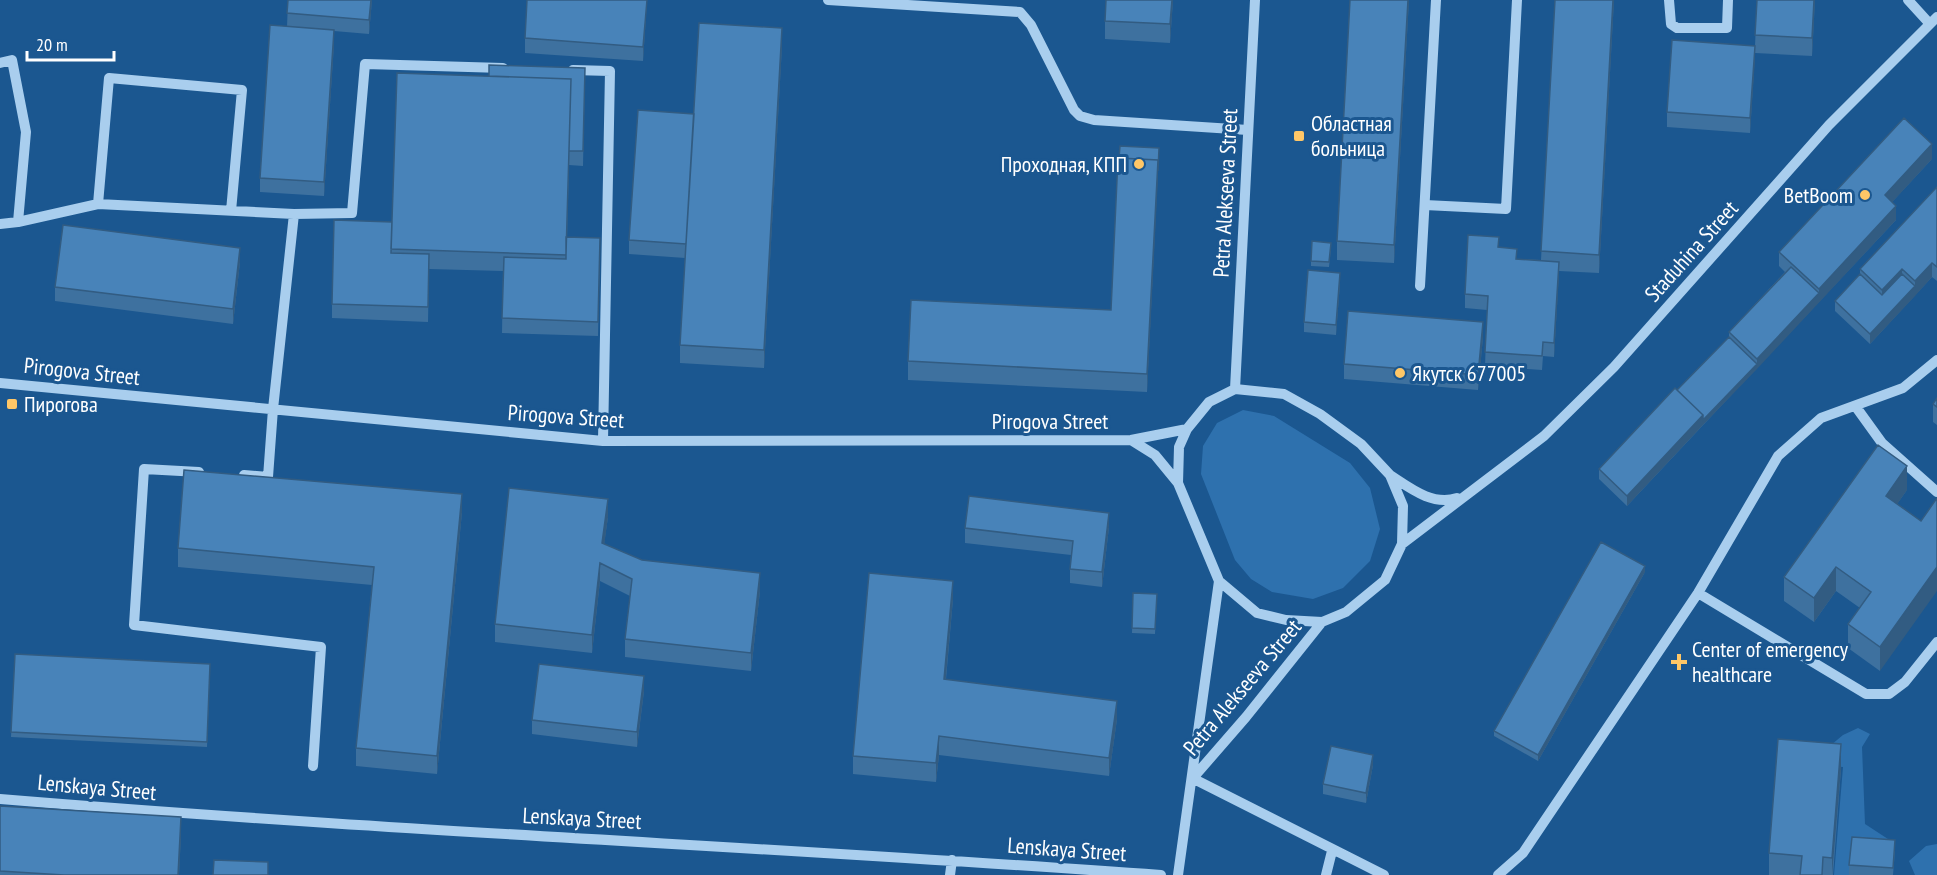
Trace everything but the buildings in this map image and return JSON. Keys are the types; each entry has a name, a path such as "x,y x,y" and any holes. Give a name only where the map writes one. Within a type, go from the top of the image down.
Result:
{"street":[{"path":"828,0 880,1 1020,12 1031,25 1074,111 1087,119 1248,130"},
{"name":"Petra Alekseeva Street","path":"1236,388 1255,0"},
{"path":"1420,286 1436,0"},
{"path":"1425,205 1506,209 1517,0"},
{"path":"1669,0 1671,24 1677,28 1727,28 1728,0"},
{"path":"1908,0 1933,20"},
{"name":"Staduhina Street","path":"1402,544 1544,436 1614,367 1829,125 1933,20"},
{"path":"0,63 12,60 26,132 18,222"},
{"path":"0,224 98,204 294,214 352,213 364,64 517,68"},
{"path":"564,70 610,71 603,441"},
{"path":"98,204 109,78 242,90 231,211"},
{"path":"234,475 268,477 294,214"},
{"path":"1498,875 1523,853 1698,593 1778,456 1821,418 1903,388 1937,360"},
{"name":"Pirogova Street","path":"0,382 603,441 1131,440 1187,429"},
{"path":"1390,475 1403,506 1402,544 1385,580 1353,607 1322,622 1286,620 1257,612 1219,581 1178,483 1179,447 1187,429 1209,402 1236,388 1284,393 1320,414 1361,444 1390,475 1429,498 1447,501 1462,497"},
{"path":"1856,407 1882,443 1937,492"},
{"name":"Pirogova Street","path":"1131,440 1155,455 1178,483"},
{"path":"212,473 144,469 134,625 321,647 313,766"},
{"name":"Petra Alekseeva Street","path":"1178,875 1219,581"},
{"path":"1698,593 1866,694 1889,694 1905,682 1937,642"},
{"name":"Petra Alekseeva Street","path":"1192,778 1246,717 1322,622"},
{"path":"1192,778 1378,873"},
{"name":"Lenskaya Street","path":"0,799 163,812 952,860 1161,875"},
{"path":"1326,875 1332,851"},
{"path":"950,875 952,860"}],"shaded area":[{"path":"1243,410 1274,416 1350,463 1370,488 1380,529 1370,561 1343,588 1313,599 1272,592 1251,579 1235,560 1201,474 1203,446 1217,423"},
{"path":"1858,728 1870,734 1862,747 1865,824 1888,839 1891,875 1834,875 1843,767 1829,766 1831,745 1843,735"},
{"path":"1937,844 1937,875 1915,875 1909,861 1926,846"}],"place":[{"name":"Областная больница","path":"1299,136"},
{"name":"Проходная, КПП","path":"1139,164"},
{"name":"BetBoom","path":"1865,195"},
{"name":"Якутск 677005","path":"1400,373"},
{"name":"Пирогова","path":"12,404"},
{"name":"Center of emergency healthcare","path":"1679,662"}]}
